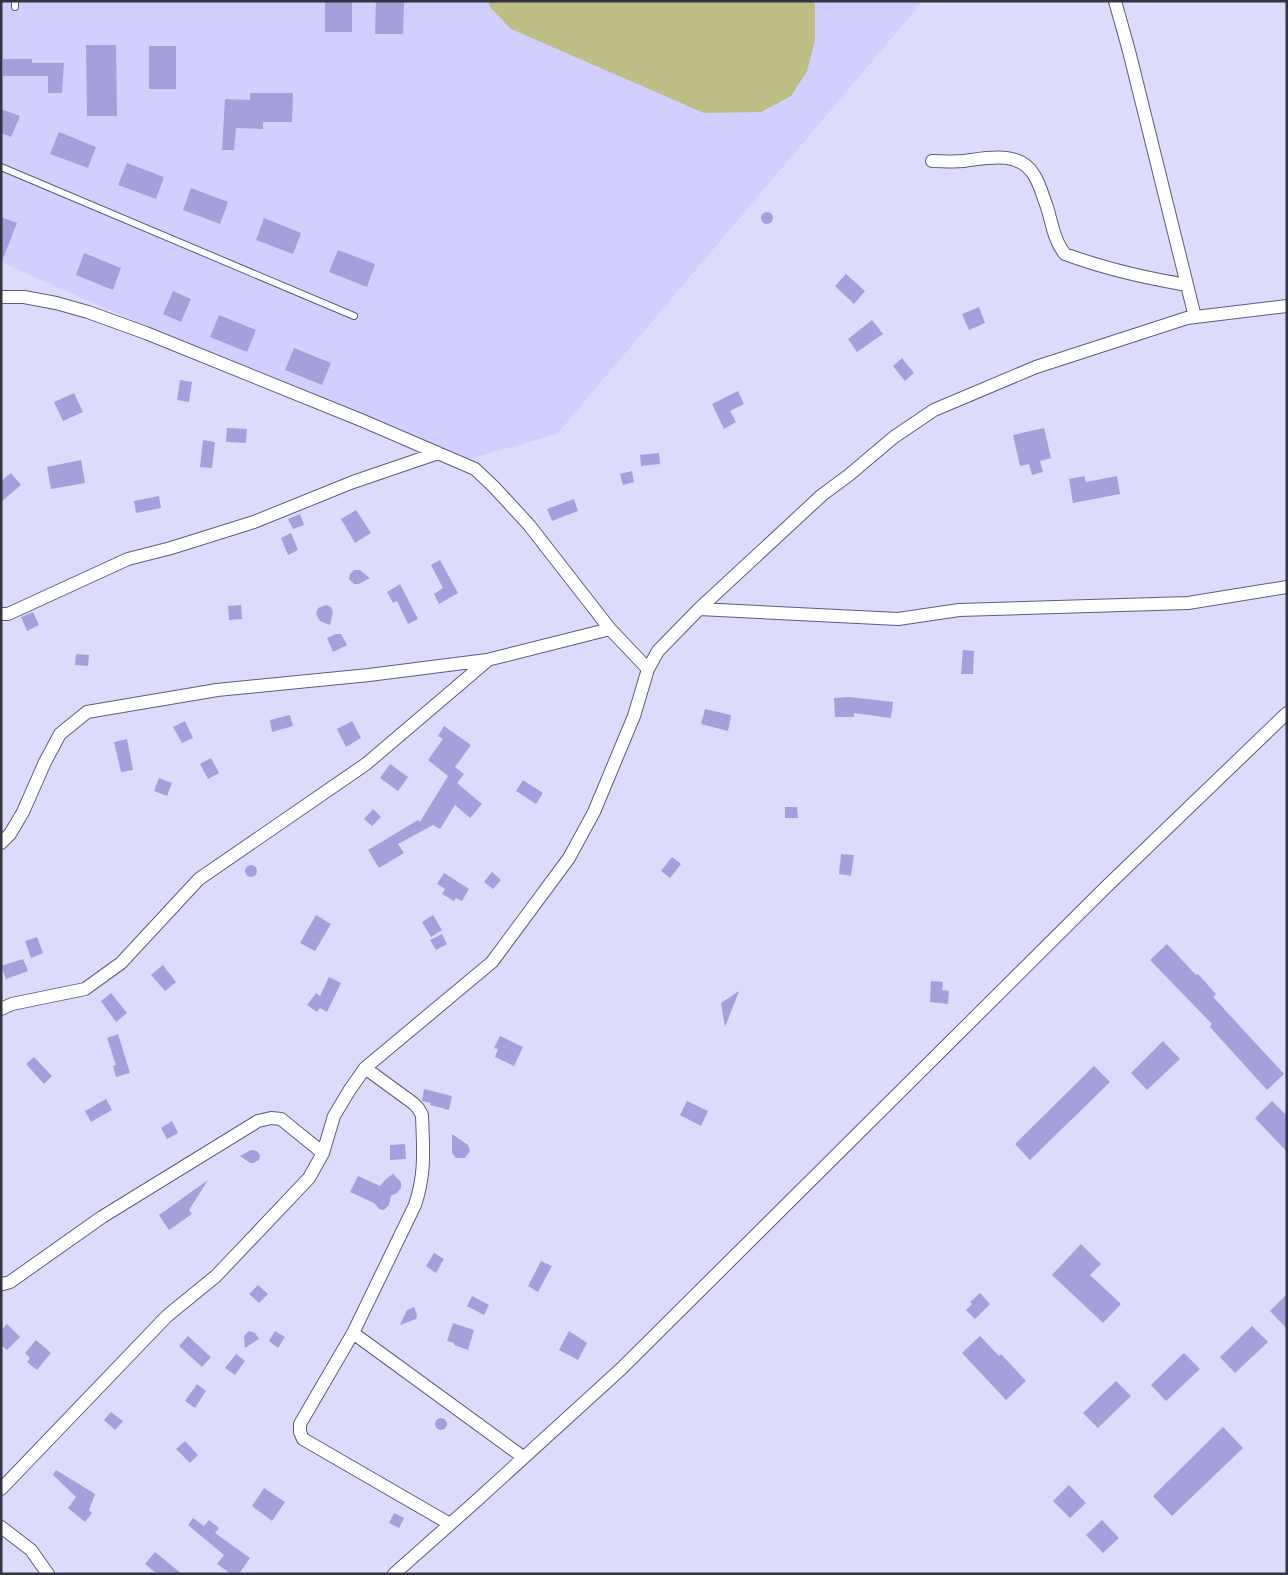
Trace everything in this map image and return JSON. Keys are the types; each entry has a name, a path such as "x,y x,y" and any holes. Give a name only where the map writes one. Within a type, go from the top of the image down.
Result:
{"street":[{"path":"1115,1 1160,170 1195,317"},
{"path":"932,161 1012,158 1025,165 1034,175 1056,236 1066,254 1142,278 1187,285"},
{"path":"1,297 24,298 56,303 88,312 155,336 475,469 500,492 529,525 610,628 648,669"},
{"path":"1,1488 167,1316 216,1276 309,1178 323,1153 334,1116 348,1091 365,1068 492,962 569,858 594,812 634,716 648,669 658,650 822,494 849,475 912,423 934,410 1036,367 1187,318 1287,306"},
{"path":"1,614 8,614 128,559 171,548 254,522 353,482 438,453"},
{"path":"699,610 898,619 959,610 1188,603 1287,587"},
{"path":"1,843 10,834 23,812 44,762 60,734 87,712 217,690 488,660 610,628"},
{"path":"1,1010 12,1004 85,989 121,963 199,879 366,764 488,660"},
{"path":"394,1574 621,1369 1106,887 1287,713"},
{"path":"365,1068 418,1108 422,1114 424,1161 421,1187 415,1205 353,1333 300,1424 300,1432 303,1439 450,1524"},
{"path":"1,1283 10,1282 102,1217 258,1121 271,1118 281,1119 323,1153"},
{"path":"353,1333 523,1457"},
{"path":"1,1527 31,1550 48,1574"}],"lane":[{"path":"1,167 354,316"}],"shaded area":[{"path":"1,1 923,1 557,434 455,463 1,262"},
{"path":"488,1 813,1 815,5 815,40 807,71 791,96 761,112 704,113 511,29 490,7"}],"building":[{"path":"325,1 352,1 352,32 325,32"},
{"path":"376,1 404,1 403,34 375,34"},
{"path":"86,45 116,45 117,116 87,116"},
{"path":"149,46 176,46 176,89 149,89"},
{"path":"3,59 32,59 32,63 64,63 62,93 48,93 48,76 3,76"},
{"path":"250,93 293,93 292,122 263,122 263,129 236,128 234,150 222,150 225,99 250,100"},
{"path":"1,109 20,116 11,137 1,133"},
{"path":"59,132 96,147 88,168 50,154"},
{"path":"127,163 164,177 156,199 118,185"},
{"path":"191,188 228,202 220,224 183,210"},
{"path":"765,212 769,212 773,218 769,224 765,224 761,220 761,216"},
{"path":"1,217 17,223 2,261 1,261"},
{"path":"264,218 301,233 293,254 256,240"},
{"path":"338,250 375,264 367,287 329,272"},
{"path":"84,253 121,268 113,290 76,275"},
{"path":"846,274 865,291 854,304 835,286"},
{"path":"173,291 191,299 181,322 163,314"},
{"path":"979,307 985,323 969,330 962,314"},
{"path":"219,315 256,330 247,352 210,337"},
{"path":"872,320 883,334 857,352 848,339"},
{"path":"294,348 331,363 322,385 285,370"},
{"path":"902,358 914,373 905,381 893,366"},
{"path":"180,380 192,382 189,402 177,400"},
{"path":"738,391 744,404 730,411 736,422 724,429 712,404"},
{"path":"74,393 83,412 63,421 54,402"},
{"path":"227,428 247,429 246,443 226,442"},
{"path":"1044,428 1051,458 1040,461 1043,472 1032,475 1029,464 1020,466 1013,435"},
{"path":"203,440 215,442 212,468 200,467"},
{"path":"659,453 660,464 641,466 640,455"},
{"path":"81,460 85,483 51,489 47,467"},
{"path":"632,471 634,482 623,485 620,474"},
{"path":"11,473 21,485 1,502 1,481"},
{"path":"1084,476 1086,482 1117,476 1120,494 1073,503 1069,479"},
{"path":"159,496 161,508 136,513 134,501"},
{"path":"574,499 578,511 552,521 547,509"},
{"path":"356,510 371,533 355,543 341,519"},
{"path":"300,514 304,525 293,529 288,519"},
{"path":"291,533 298,550 288,555 281,538"},
{"path":"440,560 458,593 439,604 434,594 443,588 431,565"},
{"path":"354,570 360,570 370,578 359,584 354,584 349,579 350,574"},
{"path":"400,584 418,619 408,624 397,601 393,603 387,592"},
{"path":"241,605 242,619 229,620 228,606"},
{"path":"326,605 331,607 333,612 330,625 320,621 316,614 318,608"},
{"path":"33,612 39,625 27,631 21,617"},
{"path":"341,634 347,645 333,652 327,638"},
{"path":"963,650 974,651 973,674 961,674"},
{"path":"76,654 89,655 88,666 75,665"},
{"path":"849,697 893,702 891,718 854,713 854,717 835,717 834,698"},
{"path":"705,709 731,715 728,731 701,724"},
{"path":"290,715 293,726 272,732 270,720"},
{"path":"185,721 193,738 182,743 173,727"},
{"path":"352,721 361,738 346,747 337,729"},
{"path":"444,726 471,745 455,767 464,774 457,783 482,804 470,818 455,805 440,829 433,825 398,844 404,853 379,868 368,850 418,820 420,822 448,776 428,760 443,739 438,736"},
{"path":"127,739 133,770 121,772 114,742"},
{"path":"211,758 219,773 208,779 200,764"},
{"path":"390,764 408,777 398,791 380,778"},
{"path":"159,778 172,783 167,796 154,791"},
{"path":"523,780 543,793 536,804 516,791"},
{"path":"785,807 797,807 798,818 785,818"},
{"path":"373,809 381,817 372,826 364,819"},
{"path":"841,854 854,855 851,876 839,874"},
{"path":"672,857 681,864 670,878 661,871"},
{"path":"249,865 253,865 257,871 253,877 249,877 245,873 245,869"},
{"path":"492,872 501,880 493,889 484,882"},
{"path":"444,873 469,889 462,901 456,898 454,901 442,894 445,889 437,884"},
{"path":"316,915 331,924 315,951 300,943"},
{"path":"433,915 442,930 431,937 422,922"},
{"path":"442,934 447,944 436,950 430,940"},
{"path":"37,937 43,953 31,958 25,941"},
{"path":"1167,944 1216,994 1213,997 1284,1074 1267,1090 1210,1027 1212,1024 1150,960"},
{"path":"23,959 28,971 6,979 1,966"},
{"path":"163,965 176,982 165,991 151,975"},
{"path":"329,977 341,983 327,1012 320,1008 317,1012 307,1005 316,993 320,996"},
{"path":"931,981 943,982 942,990 949,991 948,1004 930,1002"},
{"path":"739,991 725,1027 721,1003"},
{"path":"111,993 127,1013 116,1022 101,1001"},
{"path":"118,1034 130,1073 116,1077 113,1066 116,1065 107,1038"},
{"path":"500,1036 523,1047 514,1066 495,1057 498,1049 494,1048"},
{"path":"1163,1041 1180,1059 1147,1090 1131,1073"},
{"path":"34,1057 52,1076 44,1084 26,1064"},
{"path":"1094,1066 1110,1082 1030,1160 1015,1144"},
{"path":"424,1089 452,1096 449,1110 422,1101"},
{"path":"106,1099 112,1110 91,1122 85,1111"},
{"path":"687,1101 708,1111 701,1126 680,1115"},
{"path":"1272,1101 1287,1116 1287,1152 1255,1118"},
{"path":"172,1121 178,1133 167,1139 161,1128"},
{"path":"452,1134 468,1145 470,1151 465,1158 456,1158 452,1153"},
{"path":"405,1144 406,1159 390,1160 390,1145"},
{"path":"251,1150 257,1151 260,1155 259,1160 254,1163 250,1163 240,1156"},
{"path":"393,1174 401,1182 401,1188 391,1196 389,1205 384,1210 379,1209 374,1203 350,1192 358,1176 380,1186"},
{"path":"208,1180 189,1210 192,1214 169,1230 159,1215"},
{"path":"1081,1244 1101,1264 1090,1275 1121,1304 1103,1323 1052,1275"},
{"path":"434,1253 444,1259 436,1273 426,1266"},
{"path":"541,1261 552,1266 538,1292 528,1286"},
{"path":"258,1285 268,1294 259,1303 249,1294"},
{"path":"980,1293 990,1304 975,1319 966,1310 972,1304 970,1302"},
{"path":"1287,1294 1287,1329 1270,1311"},
{"path":"472,1296 489,1305 484,1315 467,1306"},
{"path":"414,1307 417,1315 416,1319 400,1325 407,1310"},
{"path":"453,1323 474,1330 468,1350 447,1341"},
{"path":"7,1324 20,1337 7,1350 1,1345 1,1330"},
{"path":"1252,1326 1268,1342 1235,1373 1220,1357"},
{"path":"249,1331 255,1333 259,1339 245,1348 244,1336"},
{"path":"275,1331 285,1337 278,1348 269,1341"},
{"path":"569,1331 587,1343 578,1360 559,1350"},
{"path":"188,1336 211,1357 202,1367 179,1346"},
{"path":"980,1336 999,1356 1001,1354 1026,1381 1006,1400 962,1353"},
{"path":"36,1340 51,1353 37,1370 27,1362 30,1358 25,1353"},
{"path":"1184,1353 1200,1369 1166,1401 1151,1385"},
{"path":"236,1354 245,1361 235,1375 225,1368"},
{"path":"1116,1381 1131,1396 1098,1428 1083,1413"},
{"path":"197,1384 206,1391 195,1408 185,1401"},
{"path":"111,1412 123,1421 115,1430 104,1420"},
{"path":"439,1418 443,1418 447,1424 443,1430 439,1430 435,1426 435,1422"},
{"path":"1223,1427 1243,1448 1172,1516 1153,1496"},
{"path":"185,1441 198,1455 190,1463 176,1449"},
{"path":"56,1470 95,1494 89,1510 92,1513 85,1522 68,1508 76,1497 53,1475"},
{"path":"1069,1485 1086,1503 1070,1518 1053,1501"},
{"path":"264,1488 285,1502 272,1521 252,1506"},
{"path":"394,1513 404,1518 399,1528 389,1523"},
{"path":"193,1518 204,1526 209,1520 219,1528 215,1533 250,1558 239,1574 231,1574 217,1564 224,1555 188,1525"},
{"path":"1102,1520 1119,1538 1103,1553 1086,1535"},
{"path":"155,1552 182,1574 157,1574 145,1564"}]}
